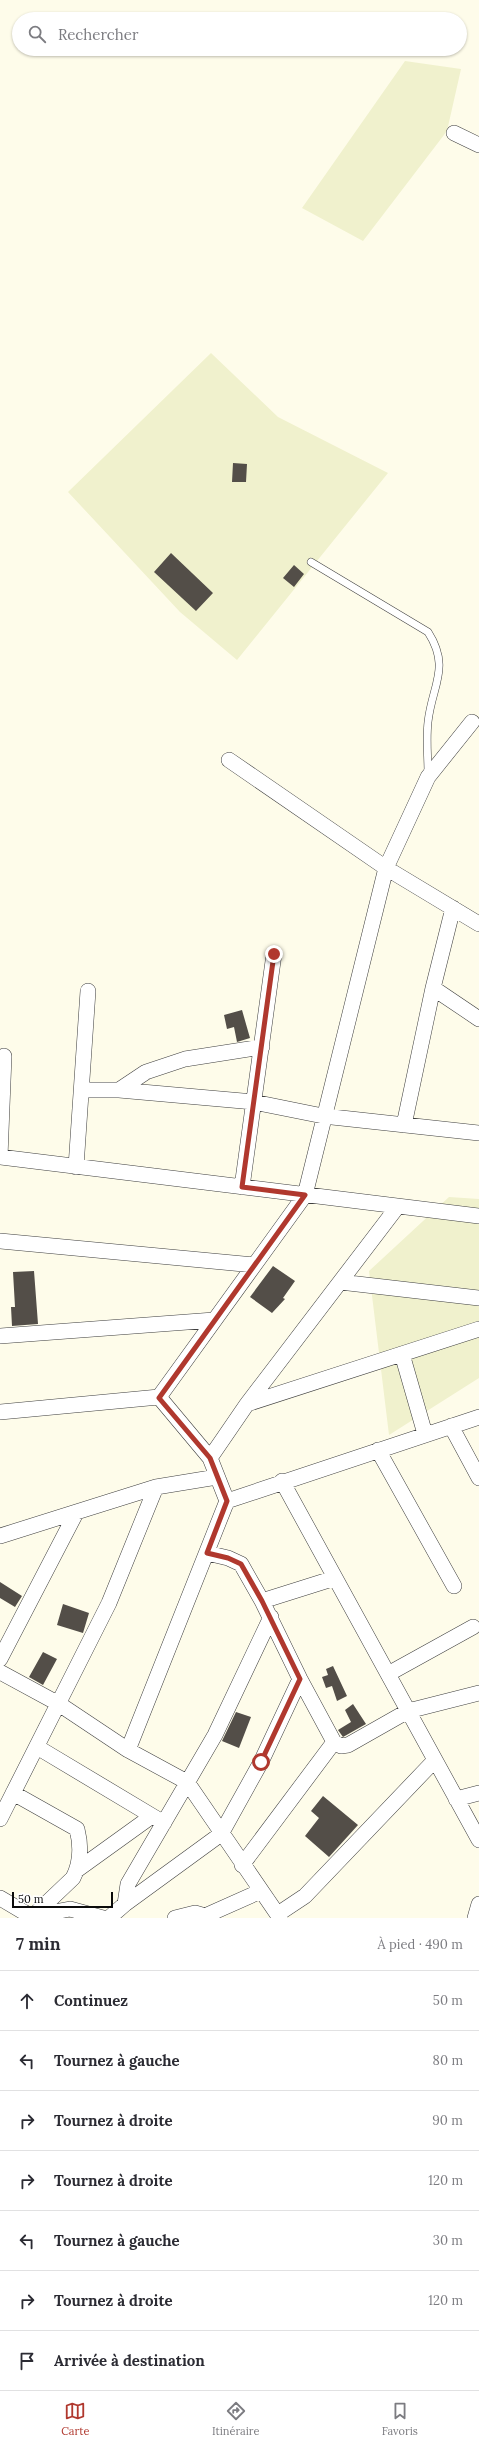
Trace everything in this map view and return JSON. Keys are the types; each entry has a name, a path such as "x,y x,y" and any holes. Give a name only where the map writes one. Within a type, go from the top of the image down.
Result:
{"street":[{"path":"454,133 479,145"},
{"path":"0,1412 159,1398 305,1195 386,868 428,776 472,722"},
{"path":"229,760 386,868 479,924"},
{"path":"404,1125 453,908"},
{"path":"242,1187 274,954"},
{"path":"434,988 479,1019"},
{"path":"76,1167 88,991"},
{"path":"119,1090 146,1072 185,1059 262,1047"},
{"path":"4,1056 0,1157 479,1216"},
{"path":"82,1090 119,1090 254,1102 324,1116 479,1134"},
{"path":"210,1458 248,1404 398,1206"},
{"path":"0,1241 254,1265"},
{"path":"340,1282 479,1298"},
{"path":"0,1336 214,1320"},
{"path":"248,1404 479,1329"},
{"path":"402,1354 425,1434"},
{"path":"128,1750 227,1501 210,1458 159,1398"},
{"path":"227,1501 479,1417"},
{"path":"451,1426 479,1478"},
{"path":"378,1450 454,1586"},
{"path":"0,1536 156,1487 218,1477"},
{"path":"282,1482 479,1840"},
{"path":"0,1819 7,1798 59,1704 109,1603 156,1487"},
{"path":"0,1659 76,1513"},
{"path":"207,1553 228,1558 241,1564 271,1618 300,1679 334,1742 341,1746 348,1745 408,1711 479,1693"},
{"path":"262,1601 335,1578"},
{"path":"125,1904 128,1884 158,1820 187,1782 214,1735 271,1618"},
{"path":"388,1674 473,1627"},
{"path":"0,1672 59,1704 128,1750 187,1782 242,1865 279,1916 305,1896 435,1760"},
{"path":"109,1918 125,1904 221,1834 261,1762 300,1679"},
{"path":"242,1865 334,1742"},
{"path":"36,1747 158,1820"},
{"path":"456,1799 479,1793"},
{"path":"7,1798 77,1829 79,1854 77,1870 73,1878 31,1917"},
{"path":"77,1870 158,1820"},
{"path":"175,1918 195,1913 209,1916 261,1891"},
{"path":"0,1898 31,1917"},
{"path":"475,1918 479,1904"},
{"path":"31,1917 39,1913 70,1909 103,1918"}],"lane":[{"path":"311,562 428,632 438,646 441,666 428,723 428,776"}],"green space":[{"path":"405,61 461,69 447,131 363,241 302,208"},
{"path":"211,353 278,417 388,473 237,660 180,612 68,492"},
{"path":"449,1197 479,1199 479,1378 389,1435 369,1271"}],"building":[{"path":"233,463 247,464 246,482 232,482"},
{"path":"171,553 213,593 196,611 154,572"},
{"path":"294,565 304,574 294,587 283,578"},
{"path":"242,1010 250,1038 237,1042 234,1027 227,1029 224,1015"},
{"path":"273,1266 295,1281 283,1298 285,1299 272,1313 250,1297"},
{"path":"34,1271 38,1324 12,1326 11,1307 15,1307 13,1272"},
{"path":"0,1582 22,1596 15,1607 0,1598"},
{"path":"63,1604 89,1613 83,1633 57,1625"},
{"path":"43,1652 57,1659 43,1685 29,1677"},
{"path":"333,1666 347,1696 337,1701 332,1686 326,1688 322,1677 328,1675 326,1669"},
{"path":"353,1704 366,1724 343,1737 338,1730 351,1722 345,1710"},
{"path":"236,1712 251,1717 239,1748 222,1741"},
{"path":"323,1796 358,1825 329,1857 305,1836 319,1818 311,1811"}],"route":[{"path":"261,1762 300,1679 271,1618 249,1582 241,1564 228,1558 207,1553 227,1501 210,1458 159,1398 305,1195 242,1187 274,954"}]}
